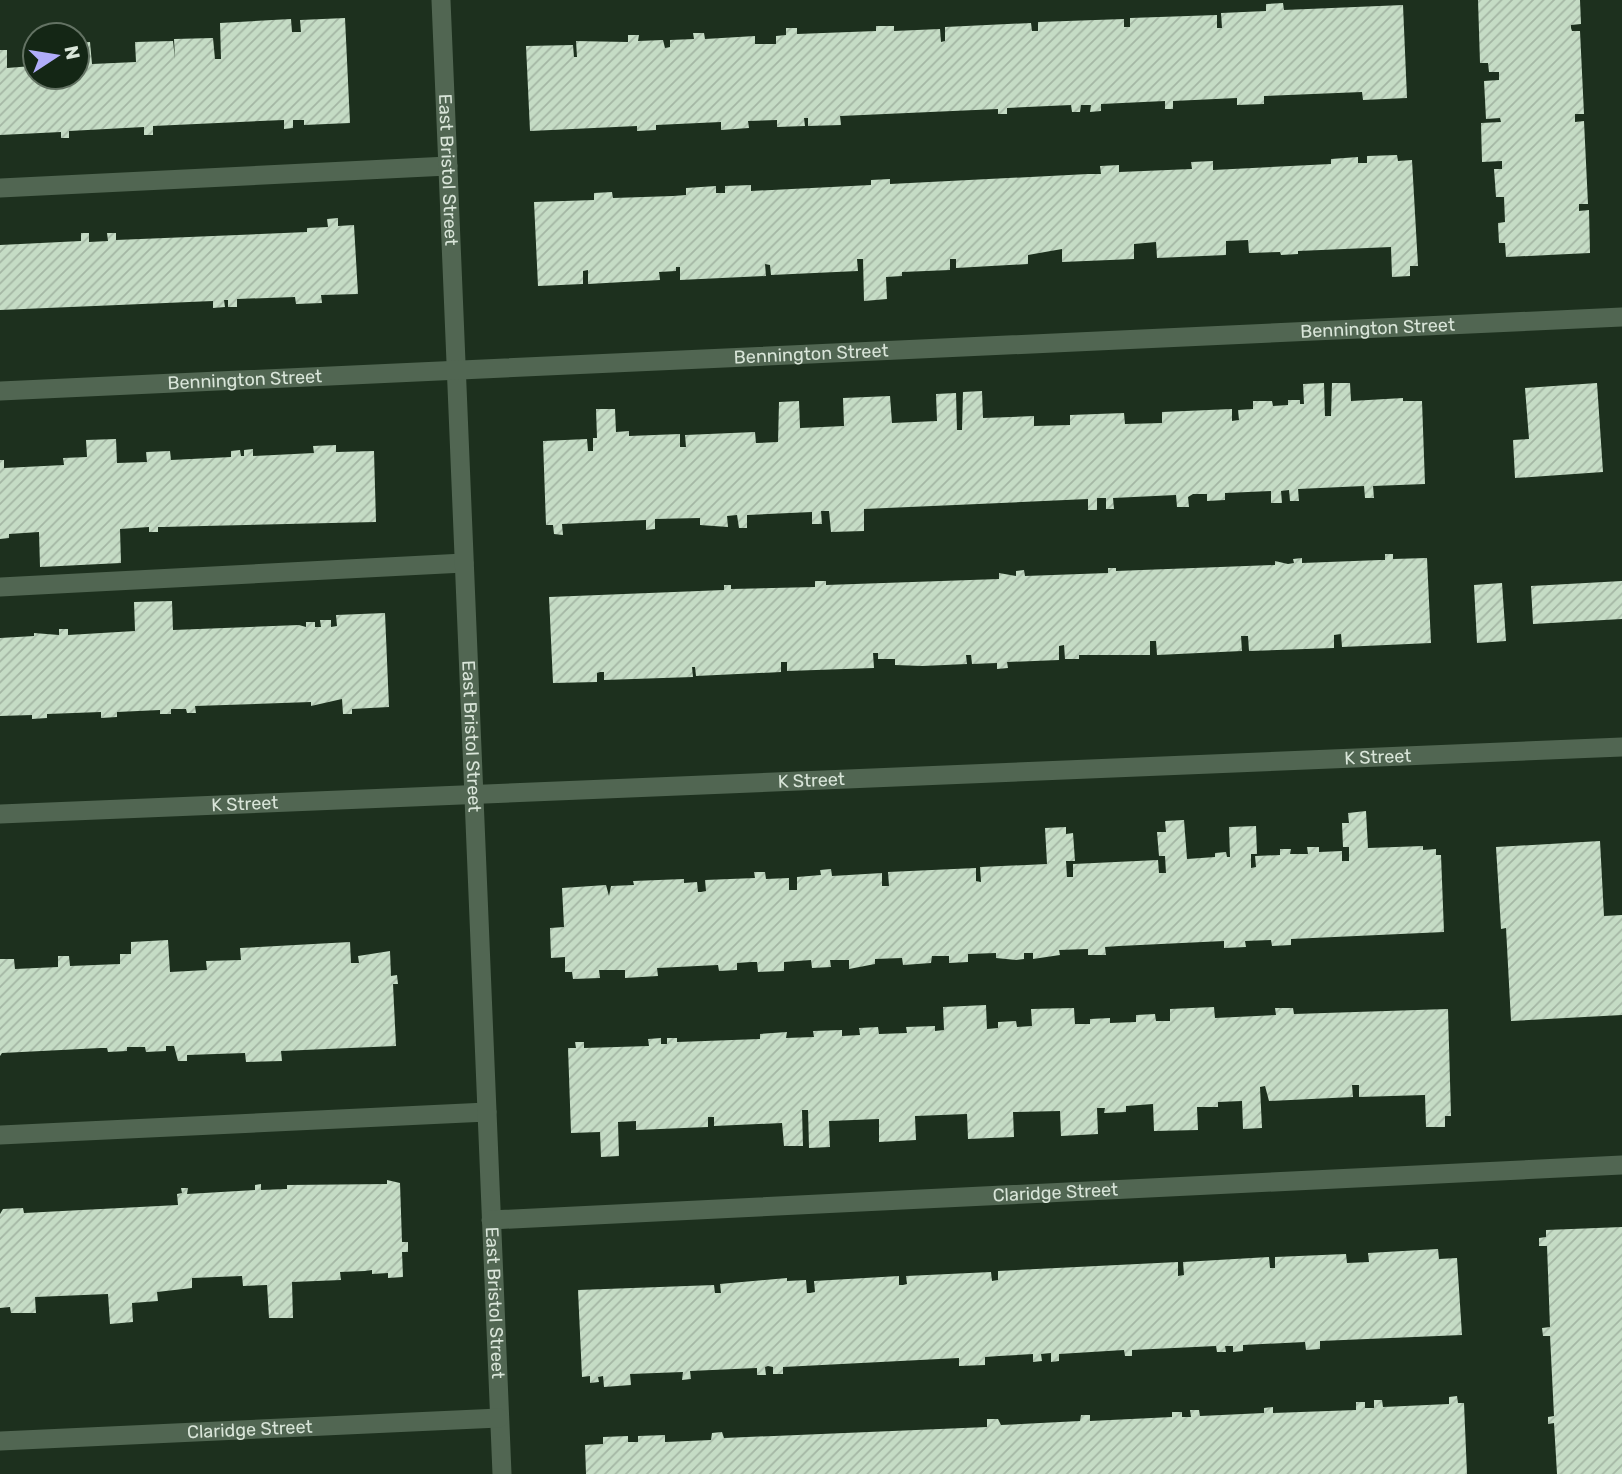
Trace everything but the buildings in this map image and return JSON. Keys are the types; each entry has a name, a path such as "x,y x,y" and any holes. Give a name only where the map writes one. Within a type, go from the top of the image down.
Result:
{"street":[{"name":"East Bristol Street","path":"441,0 502,1474"},
{"path":"0,188 448,166"},
{"name":"Bennington Street","path":"0,391 1622,317"},
{"path":"0,587 464,563"},
{"name":"K Street","path":"0,814 1622,747"},
{"path":"0,1135 486,1112"},
{"name":"Claridge Street","path":"491,1220 1622,1166"},
{"name":"Claridge Street","path":"0,1441 499,1418"}]}
